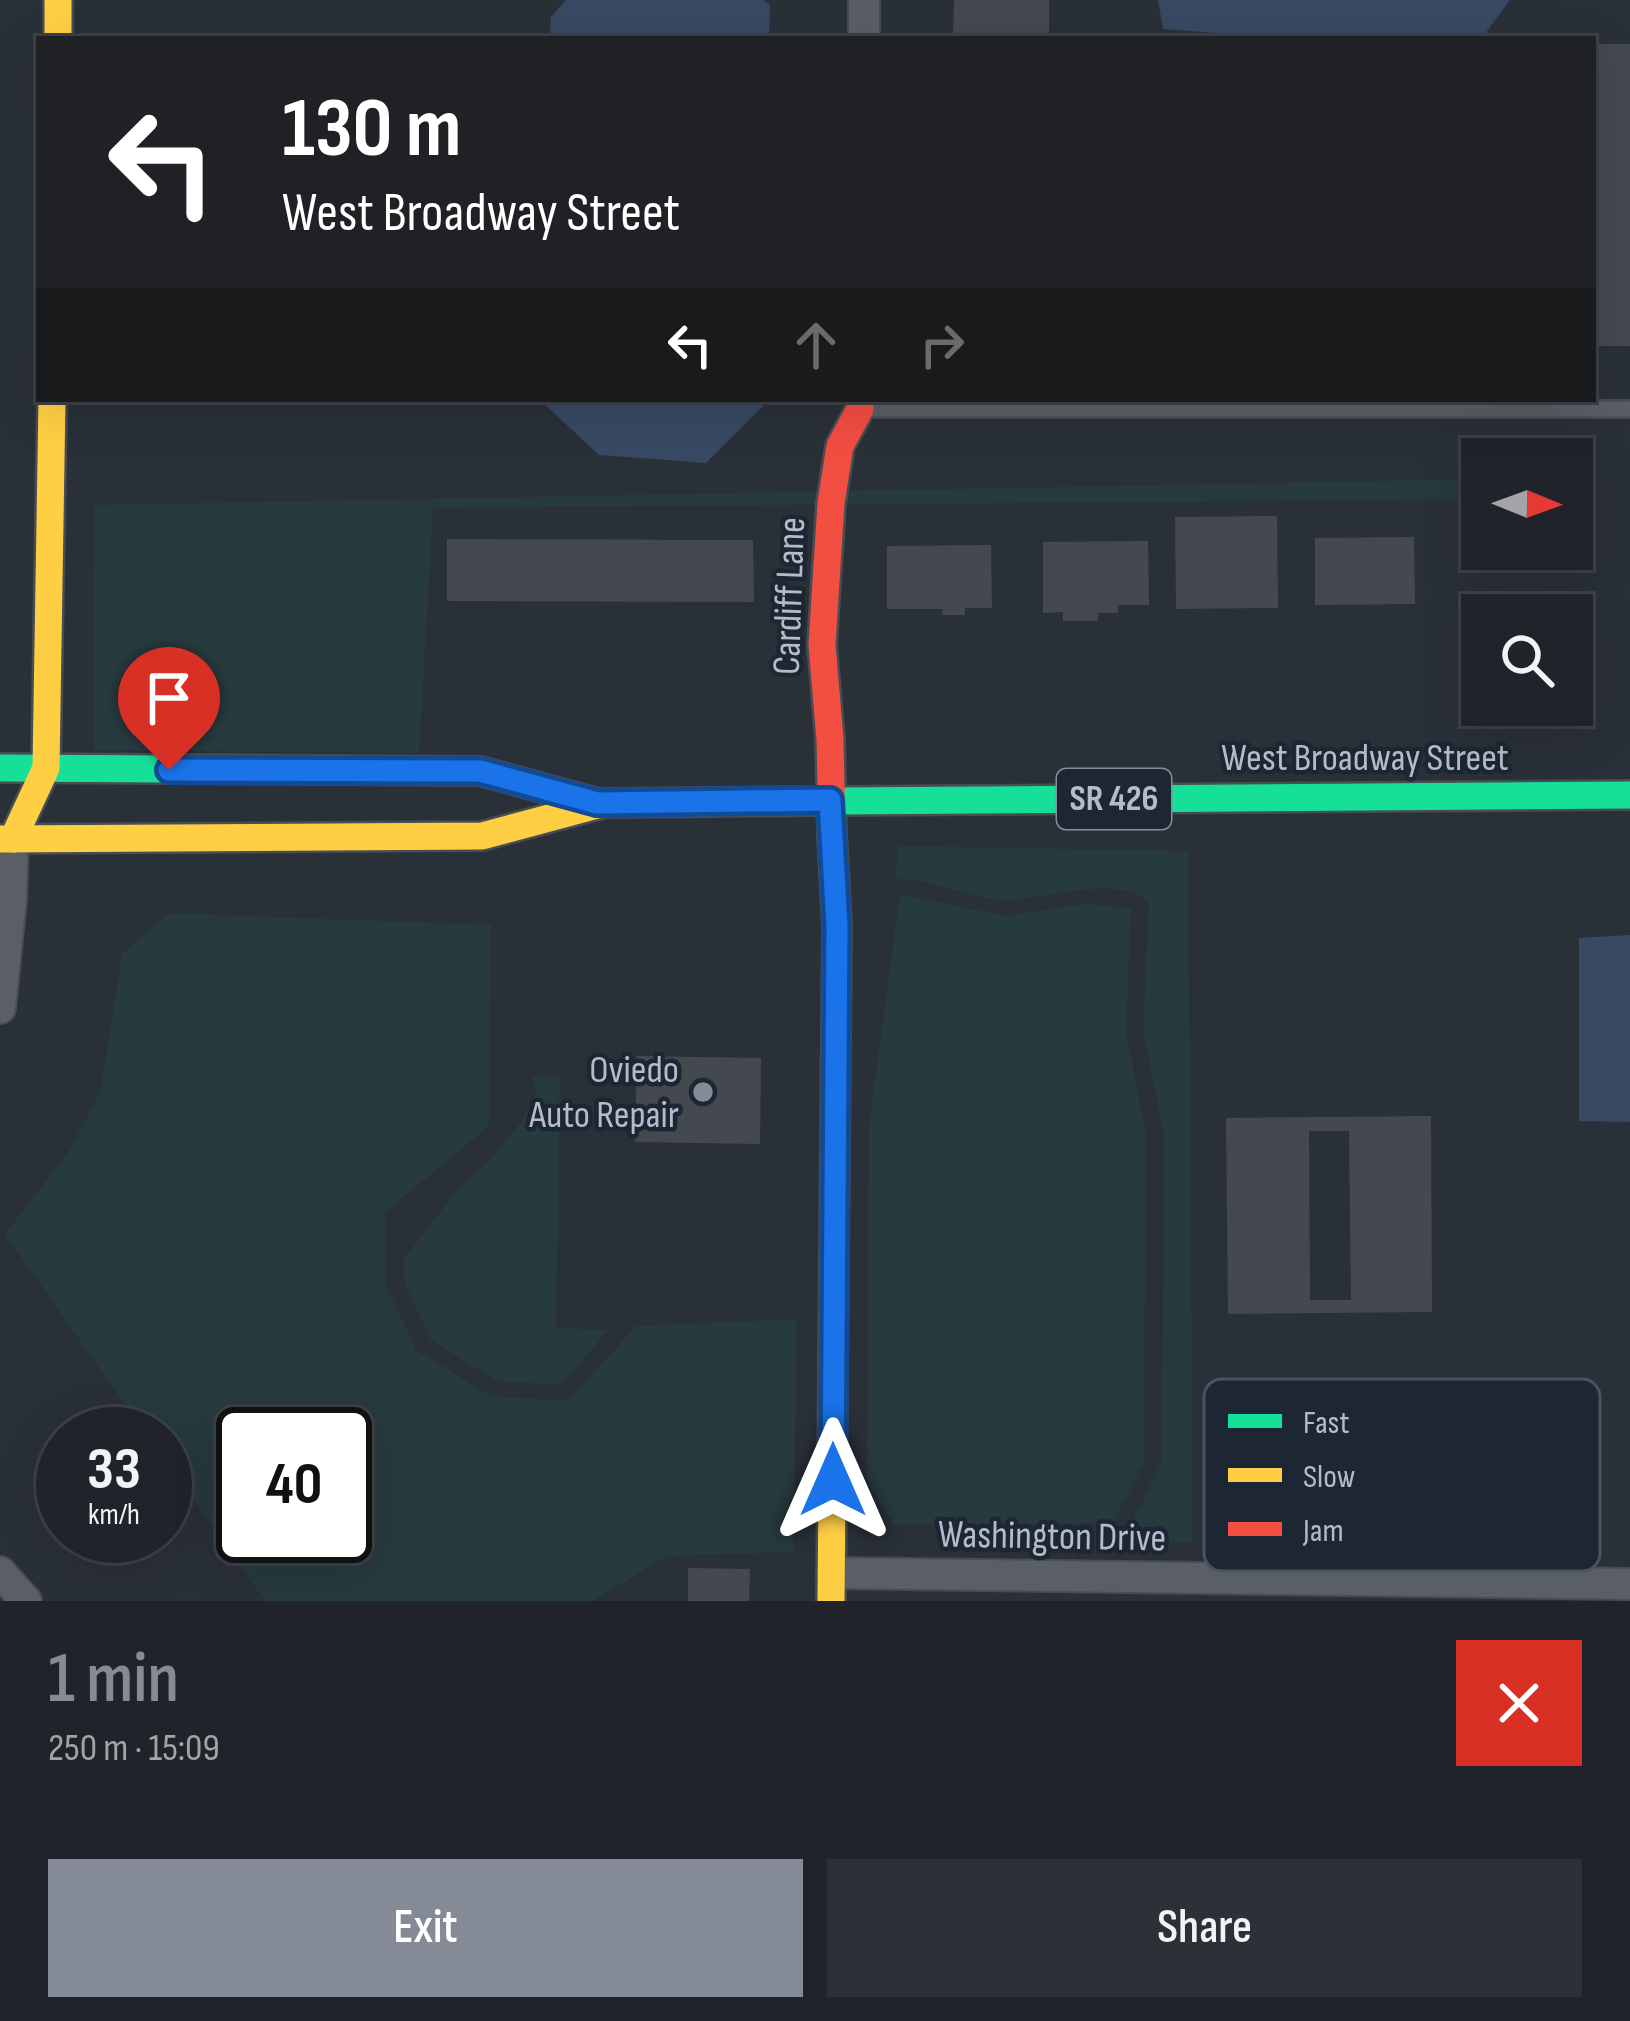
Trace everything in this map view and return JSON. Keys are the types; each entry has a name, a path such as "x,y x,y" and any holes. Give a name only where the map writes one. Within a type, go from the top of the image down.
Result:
{"main road":[{"path":"58,0 58,36"},
{"path":"6,839 46,768 52,402"},
{"name":"Cardiff Lane","path":"832,1587 837,926 822,645 839,446 860,404"},
{"name":"West Broadway Street","path":"0,768 480,771 597,803"},
{"path":"0,793 6,839"},
{"name":"West Broadway Street","path":"6,839 482,836 597,803 1630,795"}],"street":[{"path":"864,0 864,36"},
{"path":"0,1008 11,899 6,839"},
{"path":"0,1572 26,1601"},
{"name":"Washington Drive","path":"832,1587 1530,1591 1630,1584"}],"lane":[{"path":"860,404 1630,409"}],"green space":[{"path":"1461,479 1461,499 433,508 419,753 93,750 94,505"},
{"path":"899,846 1188,851 1193,1543 931,1539 1113,1538 1129,1529 1162,1462 1164,1135 1143,1031 1149,904 1122,890 1005,900 895,879"},
{"path":"900,894 1004,916 1084,904 1131,908 1126,1032 1146,1135 1144,1462 1113,1523 894,1524 867,1482 869,1125"},
{"path":"169,913 491,925 489,1126 385,1212 386,1285 416,1350 491,1396 568,1401 636,1326 797,1319 793,1552 667,1556 593,1601 265,1601 238,1563 372,1563 372,1407 216,1407 216,1532 192,1498 192,1407 127,1407 5,1234 70,1150 101,1089 122,954"},
{"path":"531,1077 560,1077 556,1328 609,1330 560,1385 497,1381 431,1340 404,1282 403,1260 453,1195 521,1122 537,1092"}],"water":[{"path":"566,0 763,0 770,5 769,36 550,36 551,17"},
{"path":"1158,0 1510,0 1487,36 1230,36 1163,29"},
{"path":"542,402 765,402 706,463 599,455"},
{"path":"1630,935 1630,1122 1579,1121 1579,938"}],"building":[{"path":"954,0 1049,0 1049,36 953,36"},
{"path":"1596,44 1630,44 1630,346 1596,346"},
{"path":"1277,516 1278,608 1176,609 1175,517"},
{"path":"1414,537 1415,604 1315,605 1315,538"},
{"path":"447,539 753,540 754,602 447,601"},
{"path":"1148,541 1149,605 1118,605 1118,613 1098,613 1098,621 1063,621 1063,612 1043,613 1043,542"},
{"path":"991,545 992,608 965,608 965,615 942,615 943,609 887,609 887,546"},
{"path":"637,1056 761,1058 760,1144 635,1142"},
{"path":"1431,1116 1432,1312 1228,1314 1226,1118","holes":["1309,1131 1349,1131 1351,1300 1310,1300"]},
{"path":"688,1568 750,1569 749,1601 688,1601"}],"traffic: fast":[{"path":"0,768 480,771 594,802"},
{"path":"707,802 1630,795"}],"traffic: slow":[{"path":"58,0 58,36"},
{"path":"13,839 46,768 52,402"},
{"path":"0,839 482,836 605,803 707,802"},
{"path":"831,1601 837,925 832,835"}],"traffic: jam":[{"path":"832,835 822,645 831,503 840,446 860,402"}],"place":[{"name":"Oviedo Auto Repair","path":"703,1092"}],"route":[{"path":"169,770 480,771 597,803 830,800 837,926 833,1480"}]}
